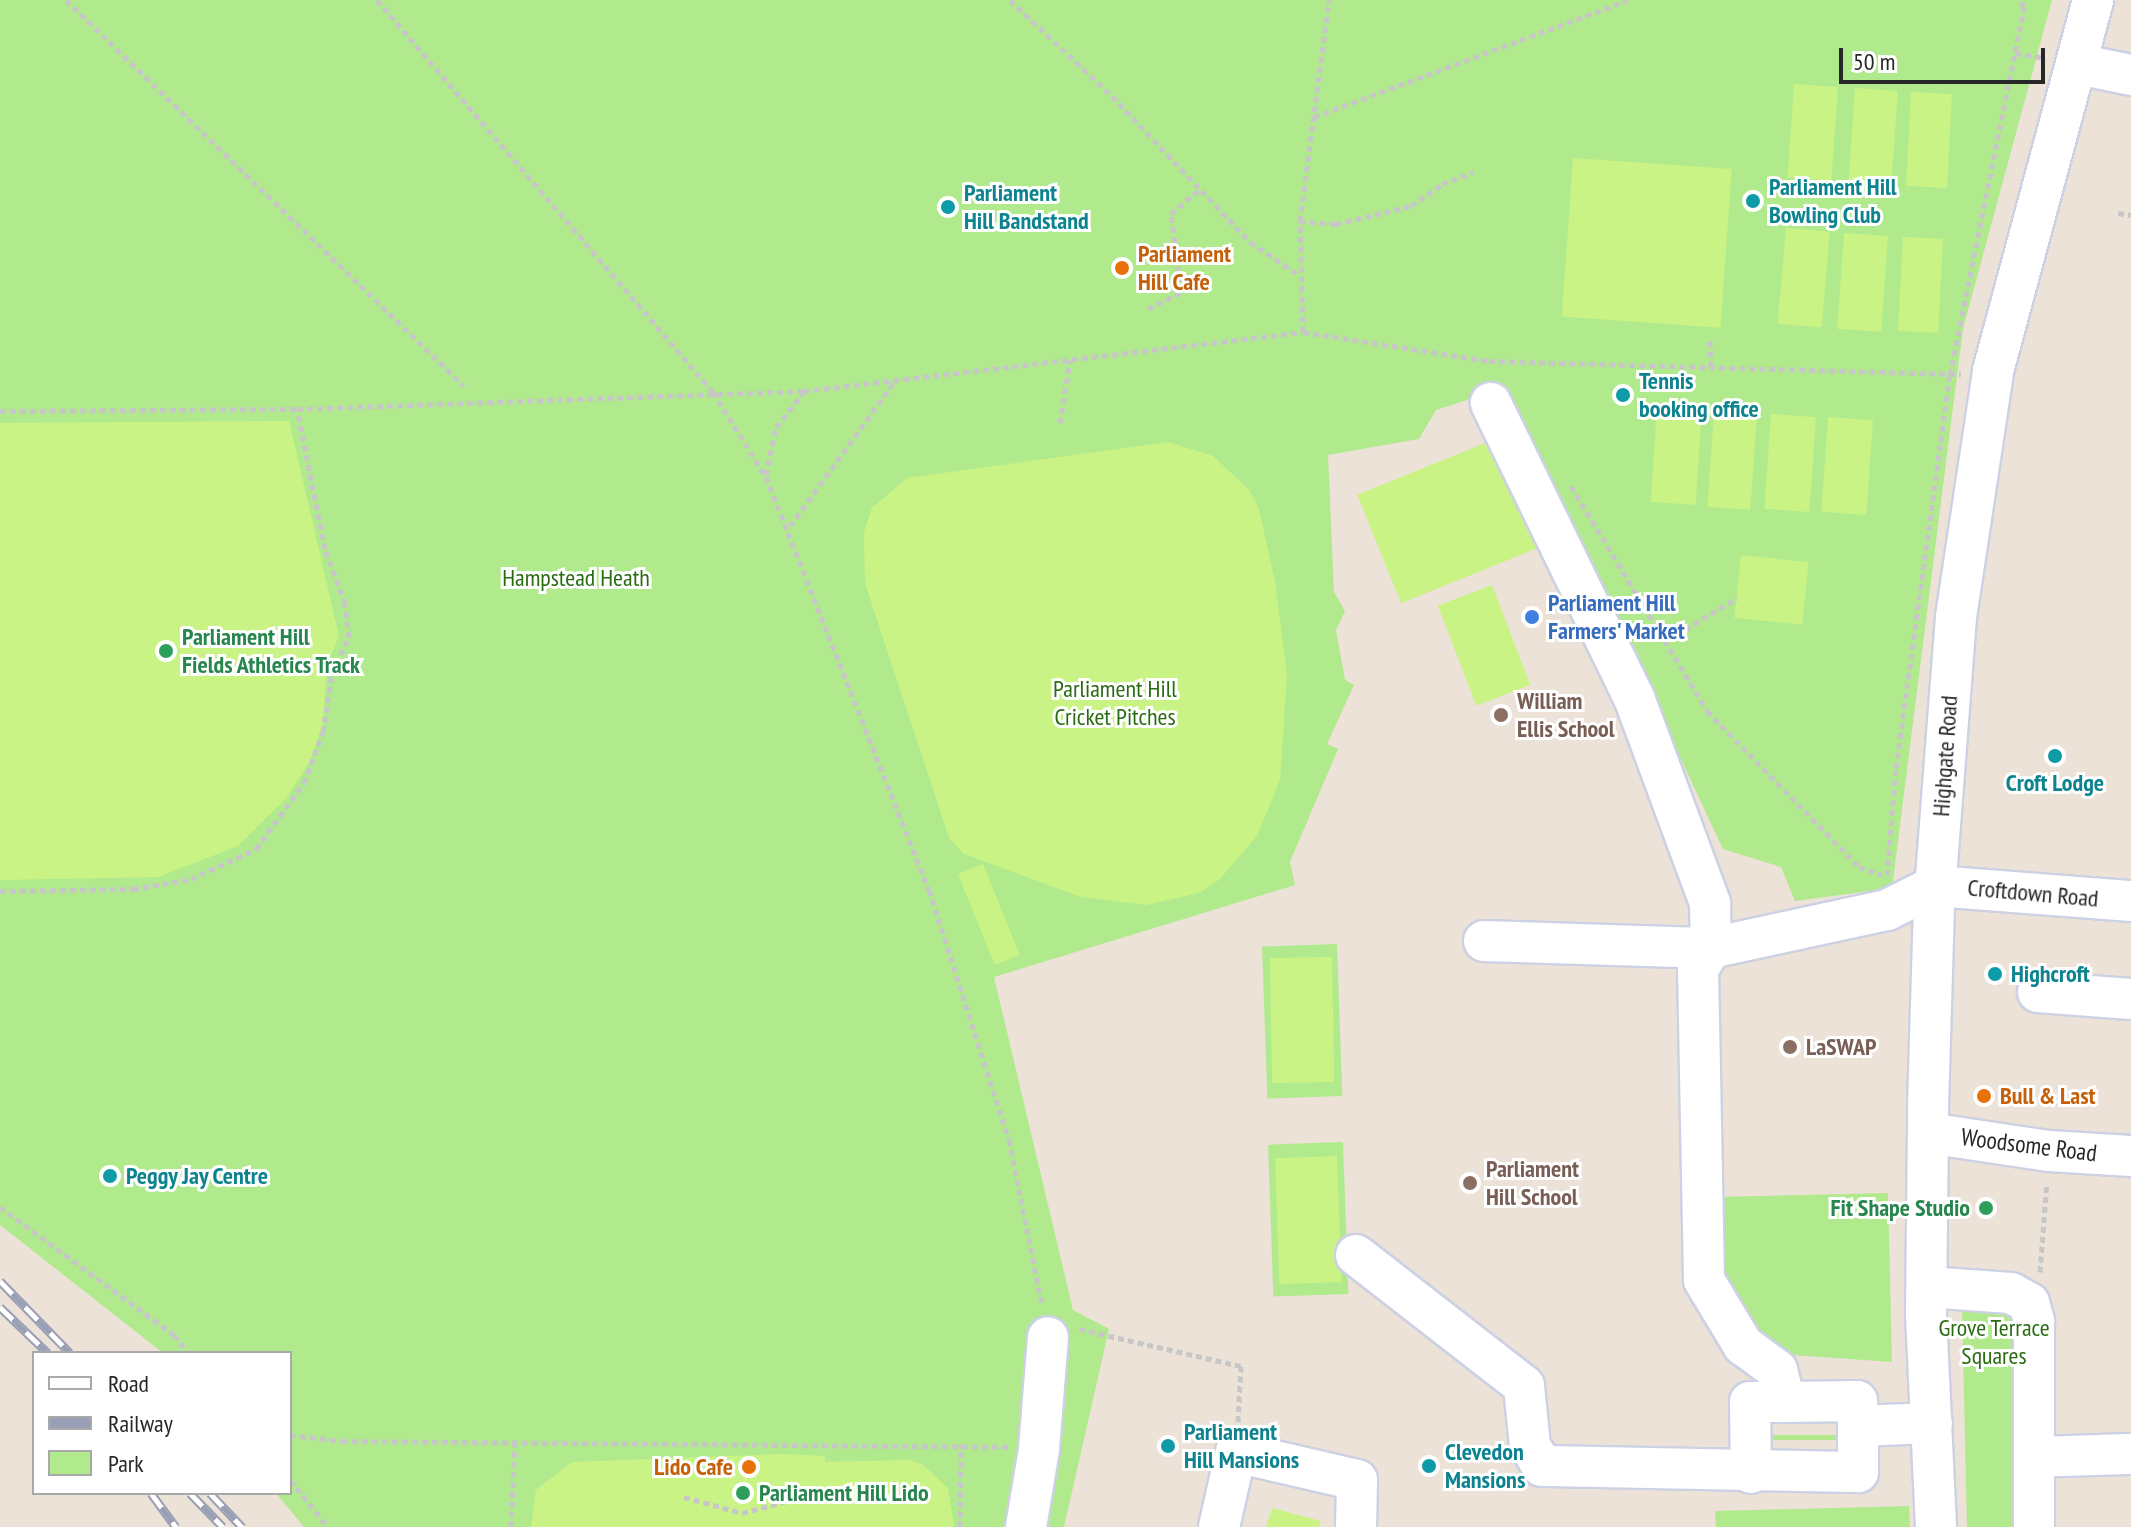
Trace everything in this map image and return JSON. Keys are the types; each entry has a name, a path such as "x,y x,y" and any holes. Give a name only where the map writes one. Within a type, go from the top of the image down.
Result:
{"street":[{"name":"Highgate Road","path":"1936,1527 1927,1287 1928,1133 1935,886 1956,617 1993,371 2093,0"},
{"path":"2077,64 2131,75"},
{"path":"1494,389 1634,698 1710,903 1711,948 1698,969 1695,1004 1704,1280 1743,1345 1777,1370 1785,1402"},
{"path":"1484,941 1711,948 1887,910 1935,886"},
{"name":"Croftdown Road","path":"1935,886 2131,901"},
{"path":"2038,992 2131,999"},
{"name":"Woodsome Road","path":"1928,1133 2049,1151 2131,1156"},
{"path":"1356,1255 1524,1386 1530,1446 1542,1466 1751,1473 1858,1472 1857,1401 1750,1402 1751,1473"},
{"path":"1927,1287 2011,1293 2029,1303 2034,1321 2034,1527"},
{"path":"1026,1527 1039,1449 1048,1337"},
{"path":"1858,1426 1932,1423"},
{"path":"1219,1527 1236,1452 1357,1480 1356,1527"},
{"path":"2034,1457 2131,1454"}],"path":[{"path":"66,0 464,386"},
{"path":"377,0 713,392 766,477 790,526 929,890 1009,1140 1048,1337 1071,1327 1241,1366 1236,1452"},
{"path":"1010,0 1250,242 1299,275"},
{"path":"1303,332 1299,275 1300,221 1329,0"},
{"path":"1314,117 1628,0"},
{"path":"1887,876 1900,738 1950,375 2024,7 2020,0"},
{"path":"1300,221 1336,224 1411,206 1442,184 1474,172"},
{"path":"1148,309 1181,292 1171,214 1200,189"},
{"path":"2118,213 2131,215"},
{"path":"0,411 297,409 804,391 1303,332 1489,361 1950,375 1993,371"},
{"path":"1710,341 1711,368"},
{"path":"1060,423 1070,360"},
{"path":"1489,361 1494,389"},
{"path":"790,526 895,380"},
{"path":"766,477 776,427 804,391"},
{"path":"0,891 133,889 191,879 256,849 304,783 323,732 332,673 349,637 345,604 325,549 297,409"},
{"path":"1567,479 1668,640 1707,711 1759,768 1859,867 1935,886"},
{"path":"1668,640 1737,598"},
{"path":"2029,1303 2040,1272 2049,1151"},
{"path":"0,1207 174,1335 186,1351"},
{"path":"292,1435 342,1441 961,1444 1039,1449"},
{"path":"511,1527 515,1441"},
{"path":"960,1527 961,1444"},
{"path":"292,1482 328,1527"},
{"path":"684,1497 742,1513 795,1499"}],"green space":[{"name":"Hampstead Heath","path":"0,0 2052,0 1963,329 1892,888 1795,901 1781,867 1723,849 1546,471 1495,391 1436,410 1419,439 1328,455 1334,592 1345,611 1336,630 1345,680 1354,685 1327,744 1338,749 1290,862 1295,885 994,977 1073,1310 1109,1329 1064,1527 304,1527 278,1495 292,1495 292,1351 160,1351 0,1225"},
{"path":"1794,84 1838,87 1831,181 1787,178"},
{"path":"1855,88 1898,91 1891,185 1848,182"},
{"path":"1911,92 1952,94 1947,188 1906,186"},
{"path":"1573,158 1732,169 1721,328 1562,317"},
{"path":"1786,228 1830,232 1821,327 1778,324"},
{"path":"1844,233 1888,236 1881,332 1837,329"},
{"path":"1903,237 1943,239 1938,333 1898,331"},
{"path":"1657,409 1702,412 1695,505 1651,502"},
{"path":"1714,412 1757,415 1750,510 1707,507"},
{"path":"1771,414 1816,417 1809,512 1764,509"},
{"path":"1828,417 1873,420 1866,515 1821,512"},
{"name":"Parliament Hill Fields Athletics Track","path":"289,421 339,636 327,665 323,724 310,761 287,797 238,846 158,877 0,880 0,423"},
{"path":"1500,437 1544,545 1401,603 1357,495"},
{"name":"Parliament Hill Cricket Pitches","path":"1168,442 1213,456 1249,490 1259,509 1275,582 1287,675 1280,780 1257,836 1220,879 1199,893 1146,905 1081,897 964,854 949,838 865,583 864,532 872,508 907,478"},
{"path":"1741,555 1809,562 1802,625 1734,618"},
{"path":"1492,585 1530,685 1476,706 1438,606"},
{"path":"983,864 1020,955 995,965 958,874"},
{"path":"1337,944 1342,1096 1267,1099 1262,947"},
{"path":"1332,957 1334,1082 1272,1083 1270,958"},
{"path":"1343,1142 1348,1294 1273,1297 1268,1145"},
{"path":"1337,1156 1341,1282 1279,1284 1275,1158"},
{"path":"1888,1193 1892,1362 1777,1354 1721,1288 1718,1197"},
{"name":"Grove Terrace Squares","path":"1999,1307 2014,1315 2024,1527 1967,1527 1962,1308"},
{"path":"1769,1435 1848,1435 1848,1440 1769,1440"},
{"name":"Parliament Hill Lido","path":"781,1454 825,1456 825,1462 909,1460 922,1464 948,1488 954,1527 531,1527 536,1490 572,1462"},
{"path":"1909,1506 1910,1527 1716,1527 1715,1511"},
{"path":"1272,1508 1321,1521 1319,1527 1266,1527"}],"railway":[{"path":"0,1281 68,1351"},
{"path":"0,1307 46,1351"},
{"path":"152,1495 176,1527"},
{"path":"192,1495 223,1527"},
{"path":"212,1495 242,1527"}],"place":[{"name":"Parliament Hill Bowling Club","path":"1753,201"},
{"name":"Parliament Hill Bandstand","path":"948,207"},
{"name":"Parliament Hill Cafe","path":"1122,268"},
{"name":"Tennis booking office","path":"1623,395"},
{"name":"Parliament Hill Farmers' Market","path":"1532,617"},
{"name":"Parliament Hill Fields Athletics Track","path":"166,651"},
{"name":"William Ellis School","path":"1501,715"},
{"name":"Croft Lodge","path":"2055,756"},
{"name":"Highcroft","path":"1995,974"},
{"name":"LaSWAP","path":"1790,1047"},
{"name":"Bull & Last","path":"1984,1096"},
{"name":"Peggy Jay Centre","path":"110,1176"},
{"name":"Parliament Hill School","path":"1470,1183"},
{"name":"Fit Shape Studio","path":"1986,1208"},
{"name":"Parliament Hill Mansions","path":"1168,1446"},
{"name":"Clevedon Mansions","path":"1429,1466"},
{"name":"Lido Cafe","path":"749,1467"},
{"name":"Parliament Hill Lido","path":"743,1493"}]}
